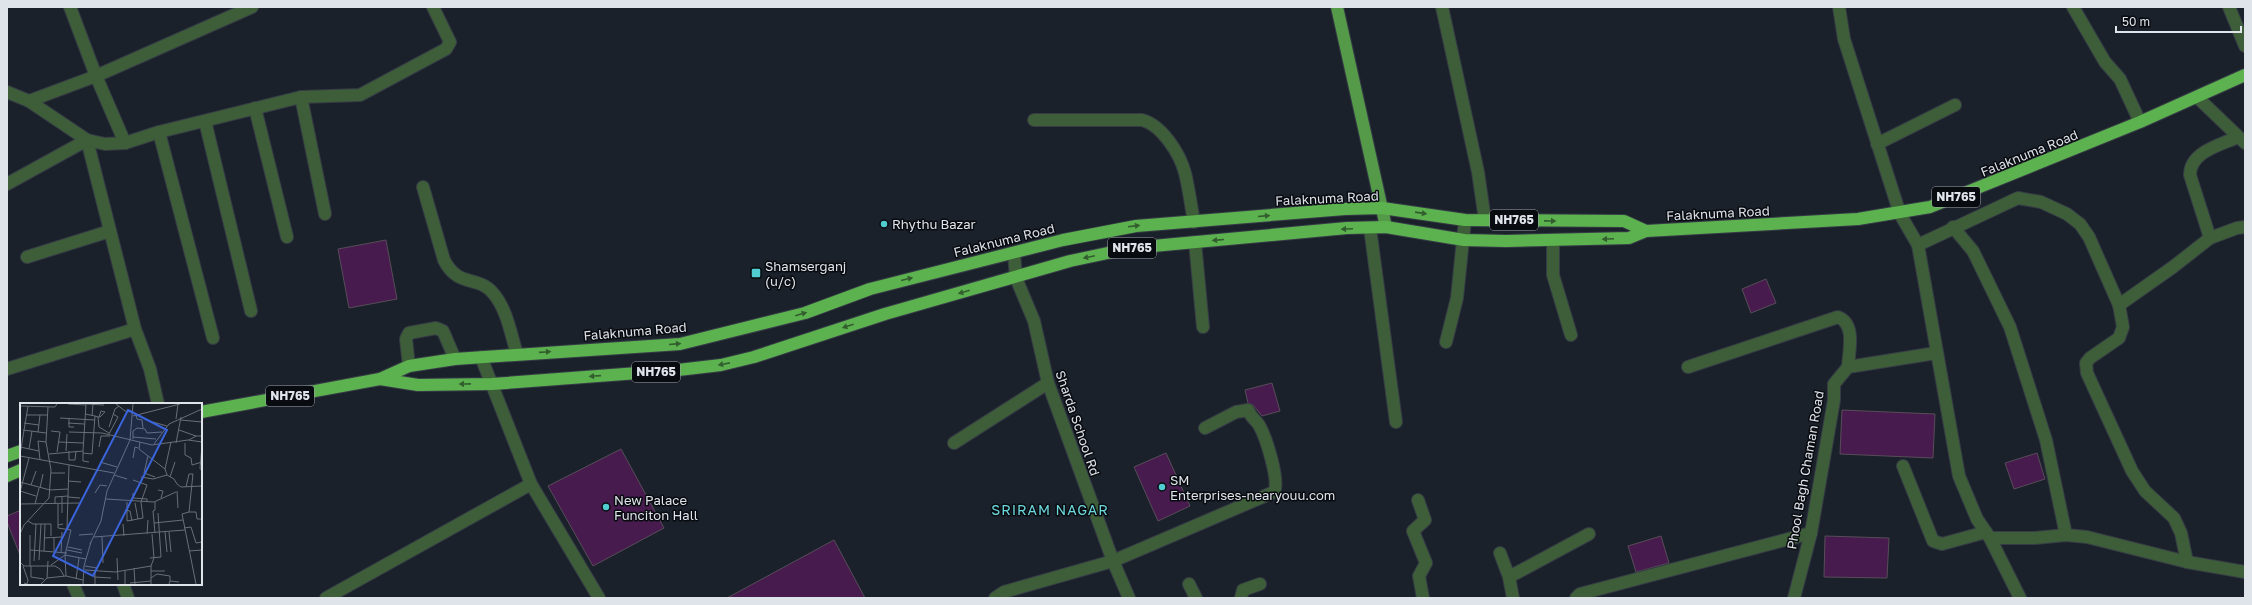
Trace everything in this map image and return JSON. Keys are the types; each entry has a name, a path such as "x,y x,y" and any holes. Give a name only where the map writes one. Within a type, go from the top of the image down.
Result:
{"highway":[{"name":"Falaknuma Road","path":"380,379 418,385 492,384 678,370 721,365 754,357 886,314 1016,278 1070,261 1131,248 1386,227 1464,240 1553,241 1629,238 1646,231 1858,219 1900,214 1930,207 1960,196 2198,98 2245,75"},
{"name":"Falaknuma Road","path":"202,412 380,379 409,366 454,359 680,344 805,313 870,289 1104,230 1136,226 1345,209 1382,208 1466,220 1624,221 1646,231"},
{"path":"7,456 20,451"},
{"path":"7,476 20,470"}],"main road":[{"path":"1337,7 1386,227"}],"street":[{"path":"70,7 96,76 126,143"},
{"path":"29,100 96,76 252,7"},
{"path":"7,92 29,100 87,140 106,144 126,143 159,132 301,97 360,95 446,49 450,42 433,7"},
{"path":"1442,7 1476,165 1485,220"},
{"path":"1838,7 1844,39 1900,214 1918,245 1936,353 1960,476 1977,519 1988,535 2020,598"},
{"path":"2073,7 2105,62 2120,79 2140,122"},
{"path":"2229,7 2245,46"},
{"path":"301,97 325,214"},
{"path":"2198,98 2242,140 2195,159 2190,168 2190,176 2210,238"},
{"path":"1877,144 1955,105"},
{"path":"255,108 287,236"},
{"path":"1034,120 1142,120 1154,125 1173,149 1185,172 1194,222"},
{"path":"205,121 251,311"},
{"path":"159,132 213,338"},
{"path":"7,184 87,140"},
{"path":"87,140 136,329 150,369 158,403"},
{"path":"423,187 444,260 449,270 458,277 482,285 493,293 501,305 517,354"},
{"path":"1918,245 1953,227 2018,198 2041,202 2067,214 2080,224 2089,237 2119,305 2122,327 2119,338 2090,358 2086,363 2087,374 2132,471 2145,491 2174,518 2181,532 2187,562"},
{"path":"1446,342 1457,298 1466,220"},
{"path":"1953,227 1973,251 2010,327 2046,440 2066,535"},
{"path":"2119,305 2173,267 2210,238 2237,228 2245,227"},
{"path":"1370,228 1396,422"},
{"path":"27,257 110,231"},
{"path":"1553,241 1553,275 1571,335"},
{"path":"1195,242 1204,328"},
{"name":"Sharda School Rd","path":"1014,253 1016,278 1034,321 1048,383 1113,561 1129,598"},
{"path":"1688,367 1838,317 1844,320 1850,327 1848,367 1936,353"},
{"path":"409,366 406,339 409,332 436,328 443,331 454,359"},
{"path":"7,369 136,329"},
{"path":"482,357 531,484 599,598"},
{"name":"Phool Bagh Chaman Road","path":"1794,598 1811,533 1834,400 1834,384 1848,367"},
{"path":"954,443 1048,383"},
{"path":"1002,596 1113,561 1274,492 1277,482 1273,468 1259,424 1252,419 1248,410 1236,412 1204,428"},
{"path":"1903,466 1933,541 1942,544 1988,535 2066,535 2087,537 2187,562 2245,572"},
{"path":"326,598 531,484"},
{"path":"1418,500 1425,520 1413,532 1426,563 1419,576 1423,598"},
{"path":"1576,598 1580,594 1811,533"},
{"path":"1509,577 1589,534"},
{"path":"1500,554 1509,577 1513,598"},
{"path":"1189,584 1196,598"},
{"path":"1241,598 1243,590 1260,584"},
{"path":"73,585 78,598"},
{"path":"123,585 128,598"}],"building":[{"path":"386,240 397,299 349,308 338,249"},
{"path":"1766,279 1776,303 1751,313 1742,289"},
{"path":"1272,383 1280,411 1262,416 1253,405 1248,403 1245,390"},
{"path":"1842,410 1935,414 1933,458 1840,454"},
{"name":"New Palace Funciton Hall","path":"621,449 664,528 593,566 548,486"},
{"name":"SM Enterprises-nearyouu.com","path":"1166,453 1190,506 1158,521 1134,467"},
{"path":"2037,453 2045,479 2014,489 2005,463"},
{"path":"20,510 20,555 7,522 7,516"},
{"path":"1661,536 1669,563 1636,572 1628,546"},
{"path":"1825,536 1889,538 1887,578 1824,577"},
{"path":"834,540 865,598 727,598"}],"place":[{"name":"Rhythu Bazar","path":"884,224"},
{"name":"Shamserganj (u/c)","path":"756,273"},
{"name":"SM Enterprises-nearyouu.com","path":"1162,487"},
{"name":"New Palace Funciton Hall","path":"606,507"}],"district":[{"name":"SRIRAM NAGAR","path":"1050,510"}]}
